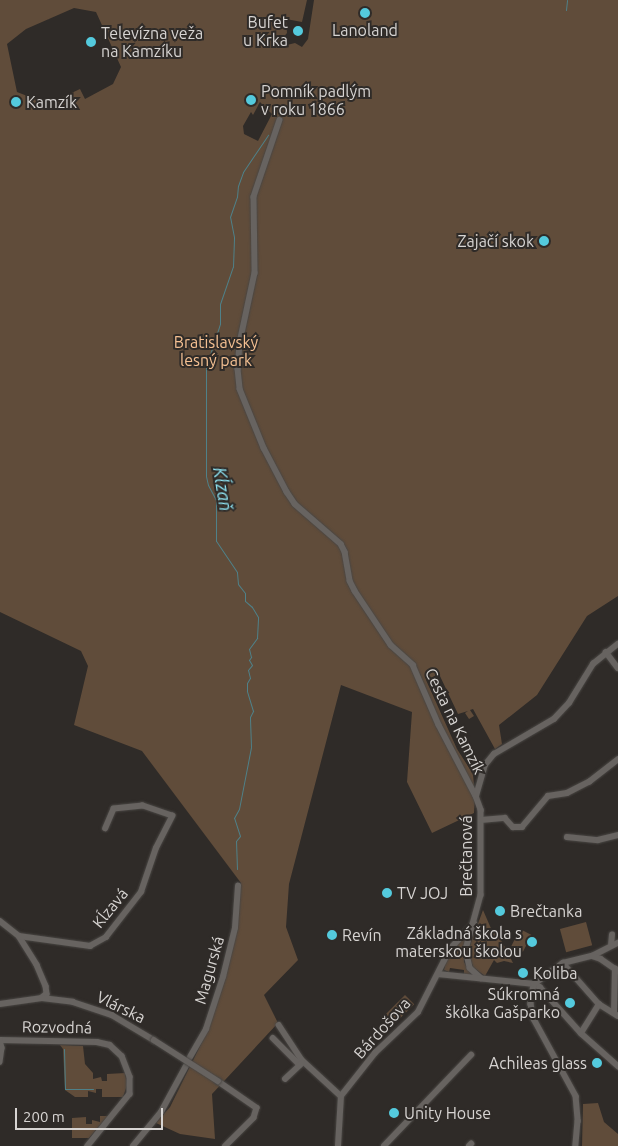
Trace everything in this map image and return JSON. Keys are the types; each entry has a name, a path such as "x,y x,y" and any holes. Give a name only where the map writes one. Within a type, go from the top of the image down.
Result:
{"street":[{"name":"Cesta na Kamzík","path":"280,120 254,197 255,273 240,343 238,369 240,389 264,448 295,504 341,544 345,552 350,581 355,591 391,645 412,665 439,725 476,796"},
{"name":"Brečtanová","path":"481,978 470,968 466,958 466,950 476,922 481,895 482,820 476,796 485,765 494,754 547,724 560,714 588,670 606,652 618,644"},
{"path":"606,652 618,668"},
{"path":"482,820 505,818 513,827 522,827 548,796 567,793 589,782 618,759"},
{"name":"Kĺzavá","path":"19,936 90,946 102,940 141,892 156,848 172,816 143,806 114,809 106,828"},
{"path":"567,837 598,840 618,834"},
{"name":"Magurská","path":"190,1056 206,1029 223,977 235,928 238,886"},
{"path":"0,921 19,936 37,965 46,986 47,994 42,998"},
{"path":"476,922 460,935 450,949 438,974 534,984 540,987 581,1033 618,1066"},
{"path":"576,1146 578,1120 576,1096 534,1019 531,1004 534,984 563,963 592,956 615,945 612,935"},
{"path":"563,963 599,1004 616,1014 617,970 601,959 592,956"},
{"name":"Bárdošova","path":"341,1096 375,1053 418,1012 438,974"},
{"name":"Vlárska","path":"0,1004 42,998 89,1006 118,1018 154,1040 257,1108 254,1118 226,1146"},
{"path":"581,1033 599,1004"},
{"path":"280,1025 302,1064"},
{"path":"273,1038 341,1096 338,1146"},
{"path":"0,1040 2,1048 0,1062"},
{"name":"Rozvodná","path":"0,1040 97,1042 110,1045 120,1053 129,1072 131,1091 88,1146"},
{"path":"384,1146 471,1055"},
{"path":"286,1079 302,1064"},
{"path":"133,1146 162,1112 186,1066"}],"green space":[{"name":"Bratislavský lesný park","path":"0,0 307,0 302,22 286,19 287,33 282,39 287,45 295,43 302,47 308,39 314,0 618,0 618,596 587,616 537,695 499,725 502,744 495,749 473,709 470,710 474,716 469,719 465,713 468,711 458,714 439,674 426,680 457,749 473,774 475,796 474,813 432,833 407,782 412,712 341,685 289,884 286,927 298,960 264,995 278,1023 212,1094 215,1139 180,1134 156,1123 170,1107 209,1028 236,927 241,883 142,751 74,725 88,666 81,651 0,612","holes":["74,8 96,12 121,67 113,84 85,99 80,89 48,104 17,92 7,44 26,29","260,102 272,114 258,141 244,134 243,126 251,112 253,115"]},
{"path":"483,910 493,933 497,932 513,963 504,961 497,963 494,960 485,976 473,967 468,951"},
{"path":"586,922 592,945 566,952 560,929"},
{"path":"472,926 464,952 464,962 471,974 464,974 464,970 450,968 449,972 444,970 447,957"},
{"path":"520,929 532,935 523,952 511,946"},
{"path":"405,995 414,1004 395,1023 386,1014"},
{"path":"60,1045 83,1046 85,1064 93,1073 93,1079 101,1077 102,1081 107,1081 107,1074 125,1073 127,1085 123,1097 102,1097 102,1089 96,1089 96,1093 88,1091 88,1097 75,1097 65,1090 63,1049"},
{"path":"598,1103 604,1122 618,1134 618,1146 582,1146 583,1104"},
{"path":"100,1116 108,1116 89,1138 72,1138 72,1118 86,1117 86,1124 92,1124 92,1120 100,1122"}],"waterway":[{"path":"566,10 567,0"},
{"name":"Kĺzaň","path":"237,869 236,841 240,836 234,818 239,809 251,747 250,717 253,711 247,691 247,683 250,678 248,670 252,665 249,660 251,657 249,649 257,638 258,617 252,607 245,601 245,593 238,584 237,572 216,541 216,500 208,485 206,476 206,367 220,324 220,304 233,267 234,237 230,217 237,197 238,186 243,172 268,135"},
{"path":"64,1049 65,1089 93,1089"}],"place":[{"name":"Lanoland","path":"365,13"},
{"name":"Bufet u Krka","path":"298,31"},
{"name":"Televízna veža na Kamzíku","path":"91,42"},
{"name":"Pomník padlým v roku 1866","path":"251,100"},
{"name":"Kamzík","path":"16,102"},
{"name":"Zajačí skok","path":"544,241"},
{"name":"TV JOJ","path":"387,893"},
{"name":"Brečtanka","path":"500,911"},
{"name":"Revín","path":"332,935"},
{"name":"Základná škola s materskou školou","path":"532,942"},
{"name":"Koliba","path":"523,973"},
{"name":"Súkromná škôlka Gašparko","path":"570,1003"},
{"name":"Achileas glass","path":"597,1063"},
{"name":"Unity House","path":"394,1113"}]}
